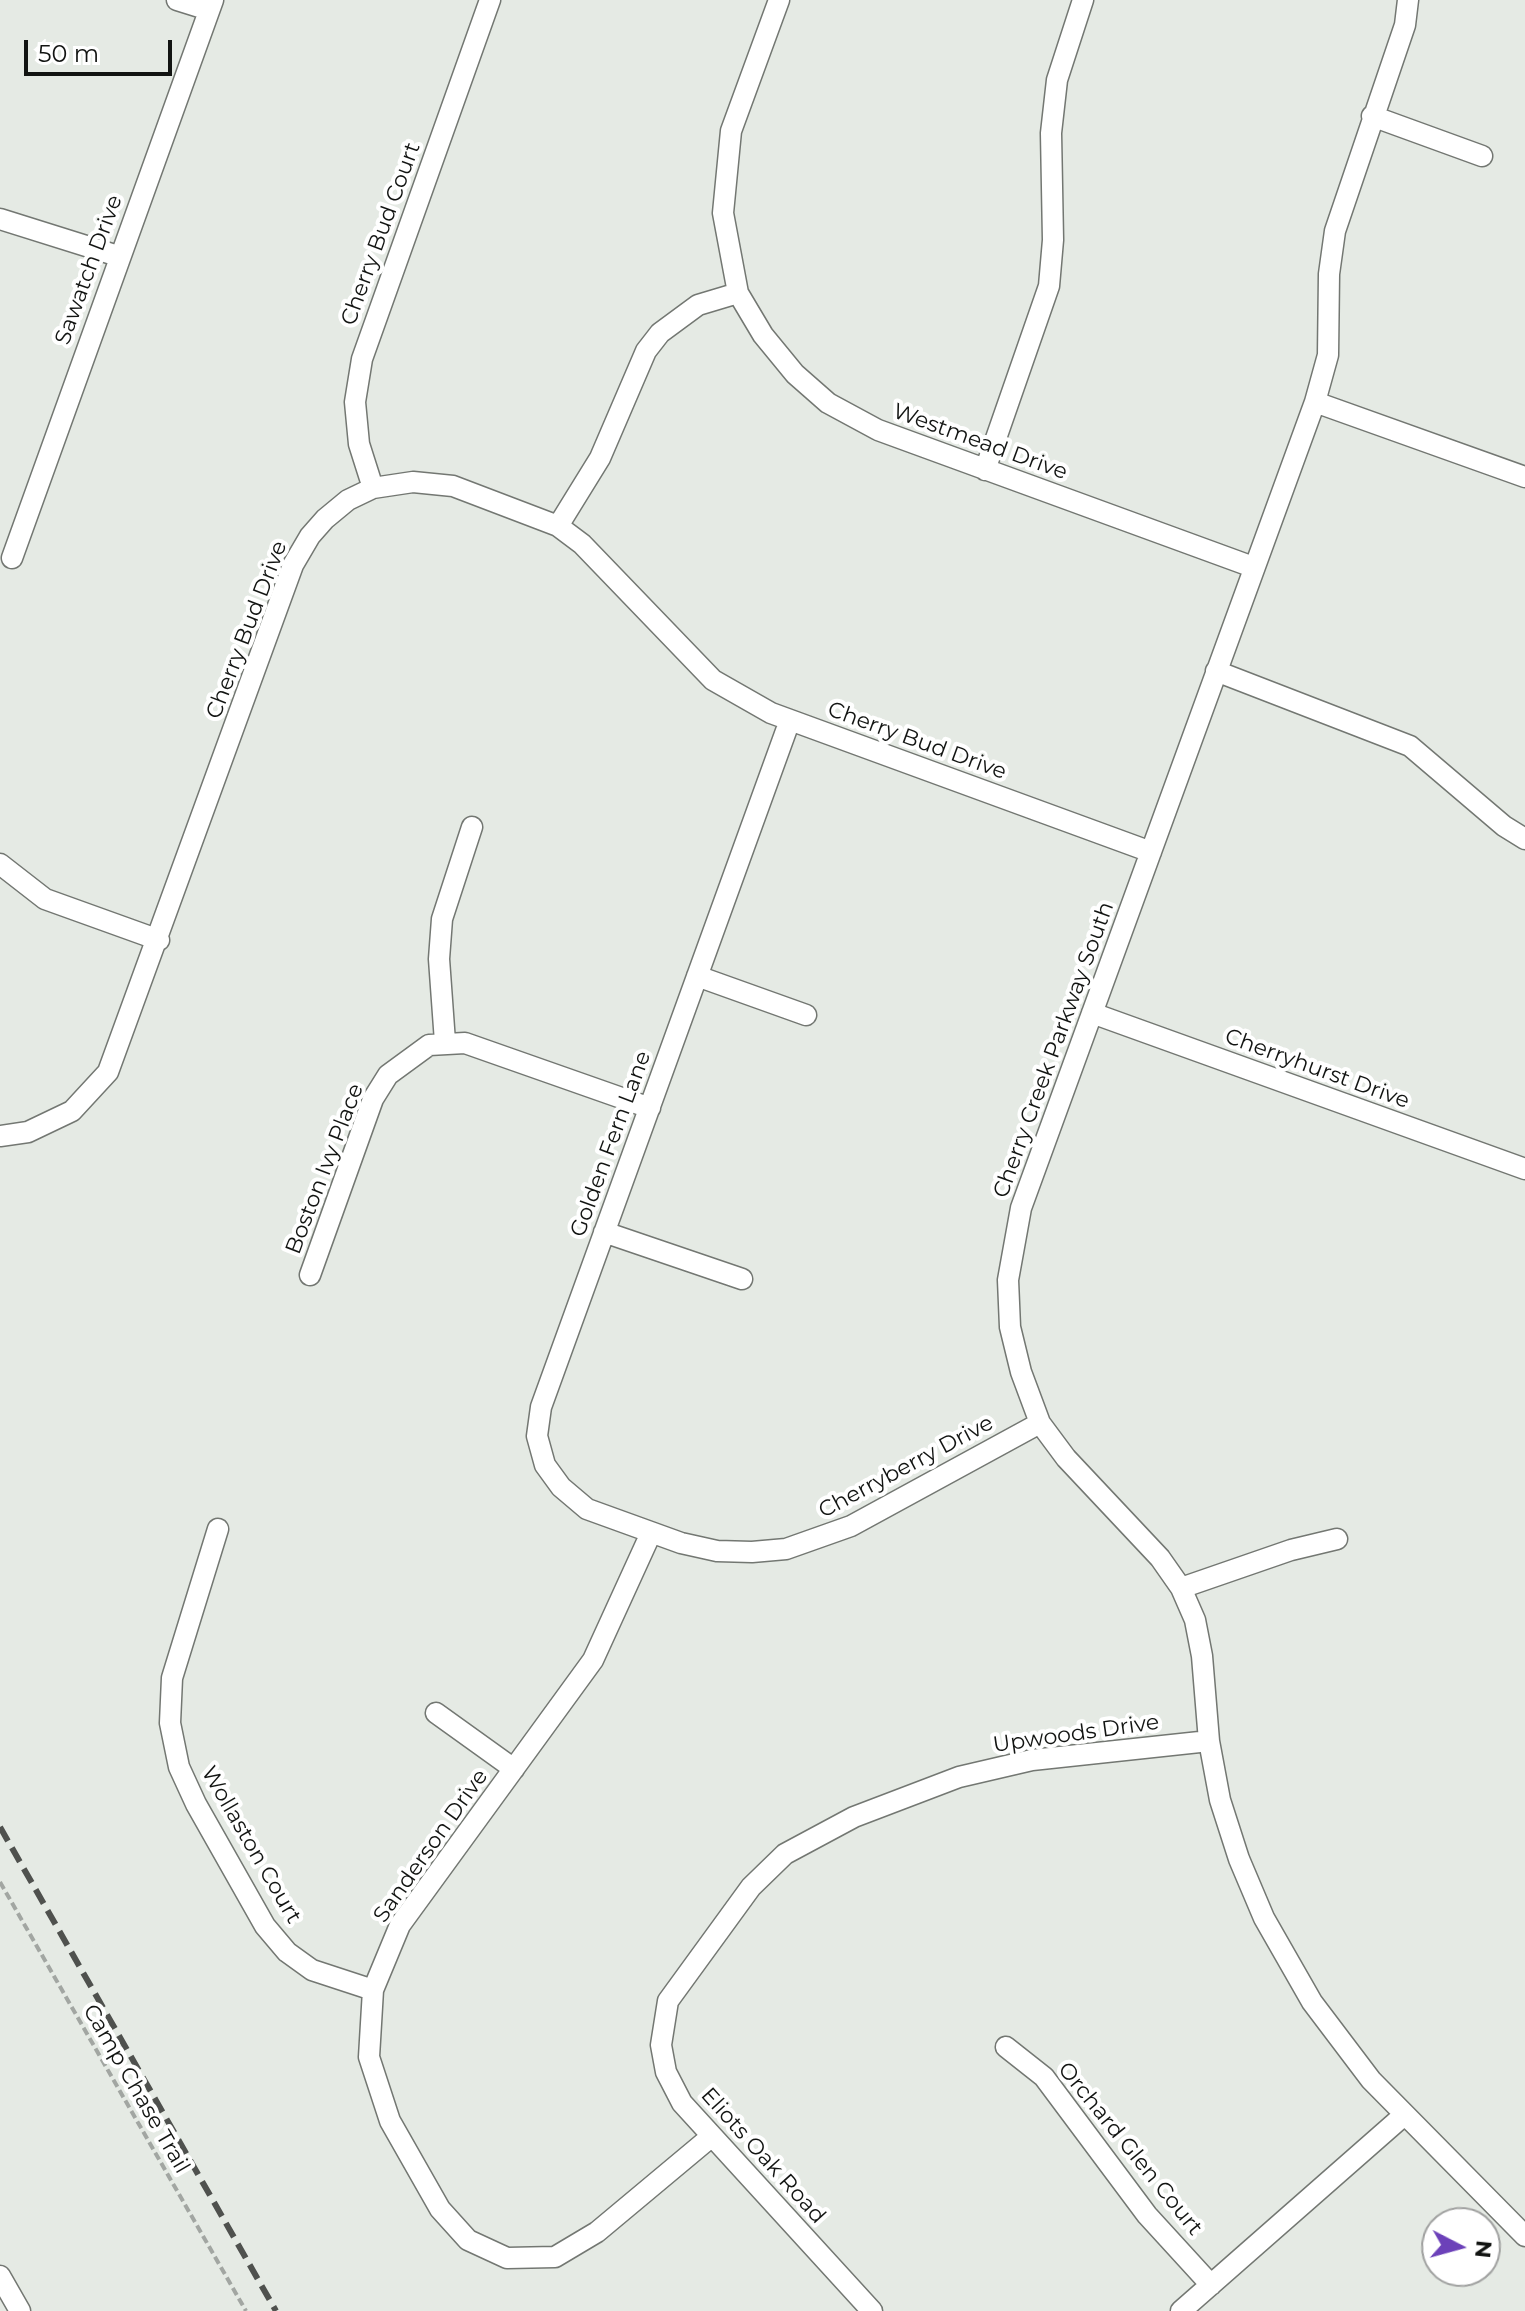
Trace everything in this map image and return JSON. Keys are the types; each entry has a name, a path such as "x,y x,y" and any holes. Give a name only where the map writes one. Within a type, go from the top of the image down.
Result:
{"street":[{"path":"177,0 211,5"},
{"name":"Cherry Bud Court","path":"373,488 359,444 355,402 362,359 490,0"},
{"path":"558,526 600,458 646,351 660,333 698,305 738,293 723,213 724,172 731,131 779,0"},
{"path":"985,470 1049,286 1053,240 1051,133 1057,80 1083,0"},
{"name":"Cherry Creek Parkway South","path":"1408,0 1405,25 1335,231 1329,274 1328,355 1315,402 1021,1208 1008,1280 1010,1327 1040,1423 1066,1458 1160,1558 1181,1588 1195,1620 1202,1656 1209,1741 1225,1815 1264,1918 1312,2002 1403,2116 1525,2236"},
{"name":"Sawatch Drive","path":"12,558 118,256 211,5"},
{"path":"1372,116 1482,156"},
{"path":"0,219 118,256"},
{"name":"Westmead Drive","path":"738,293 763,335 795,374 828,403 878,430 1253,567"},
{"path":"1315,402 1525,477"},
{"name":"Cherry Bud Drive","path":"0,1136 28,1132 72,1111 94,1092 118,1052 293,565 310,536 325,519 348,500 373,488 413,482 453,486 558,526 582,544 713,680 790,720 1151,852"},
{"path":"1216,671 1410,746 1504,826 1525,839"},
{"name":"Golden Fern Lane","path":"651,1533 581,1504 561,1487 545,1465 537,1436 541,1407 790,720"},
{"path":"472,827 442,919 439,959 445,1042 492,1051 650,1108"},
{"path":"0,864 45,899 159,940"},
{"path":"697,976 806,1015"},
{"name":"Cherryhurst Drive","path":"1092,1013 1525,1169"},
{"name":"Boston Ivy Place","path":"310,1275 373,1099 388,1075 409,1057 429,1045 445,1042"},
{"path":"604,1232 742,1279"},
{"name":"Cherryberry Drive","path":"651,1533 717,1551 786,1549 851,1526 1040,1423"},
{"name":"Wollaston Court","path":"218,1529 172,1678 170,1723 179,1767 196,1804 265,1926 287,1952 312,1970 373,1990"},
{"name":"Sanderson Drive","path":"651,1533 593,1660 400,1925 373,1990 369,2057 390,2121 440,2209 468,2240 488,2252 507,2258 555,2257 597,2232 712,2136"},
{"path":"1181,1588 1276,1555 1337,1539"},
{"path":"436,1713 514,1769"},
{"name":"Upwoods Drive","path":"663,2014 668,2001 751,1887 785,1854 854,1817 959,1777 1032,1760 1209,1741"},
{"name":"Eliots Oak Road","path":"663,2014 661,2045 666,2072 682,2103 872,2311"},
{"name":"Orchard Glen Court","path":"1006,2047 1044,2077 1147,2215 1211,2285"},
{"path":"1181,2311 1403,2116"},
{"path":"0,2276 20,2311"}],"path":[{"name":"Camp Chase Trail","path":"0,1882 246,2311"}],"railway":[{"path":"0,1827 276,2311"}]}
